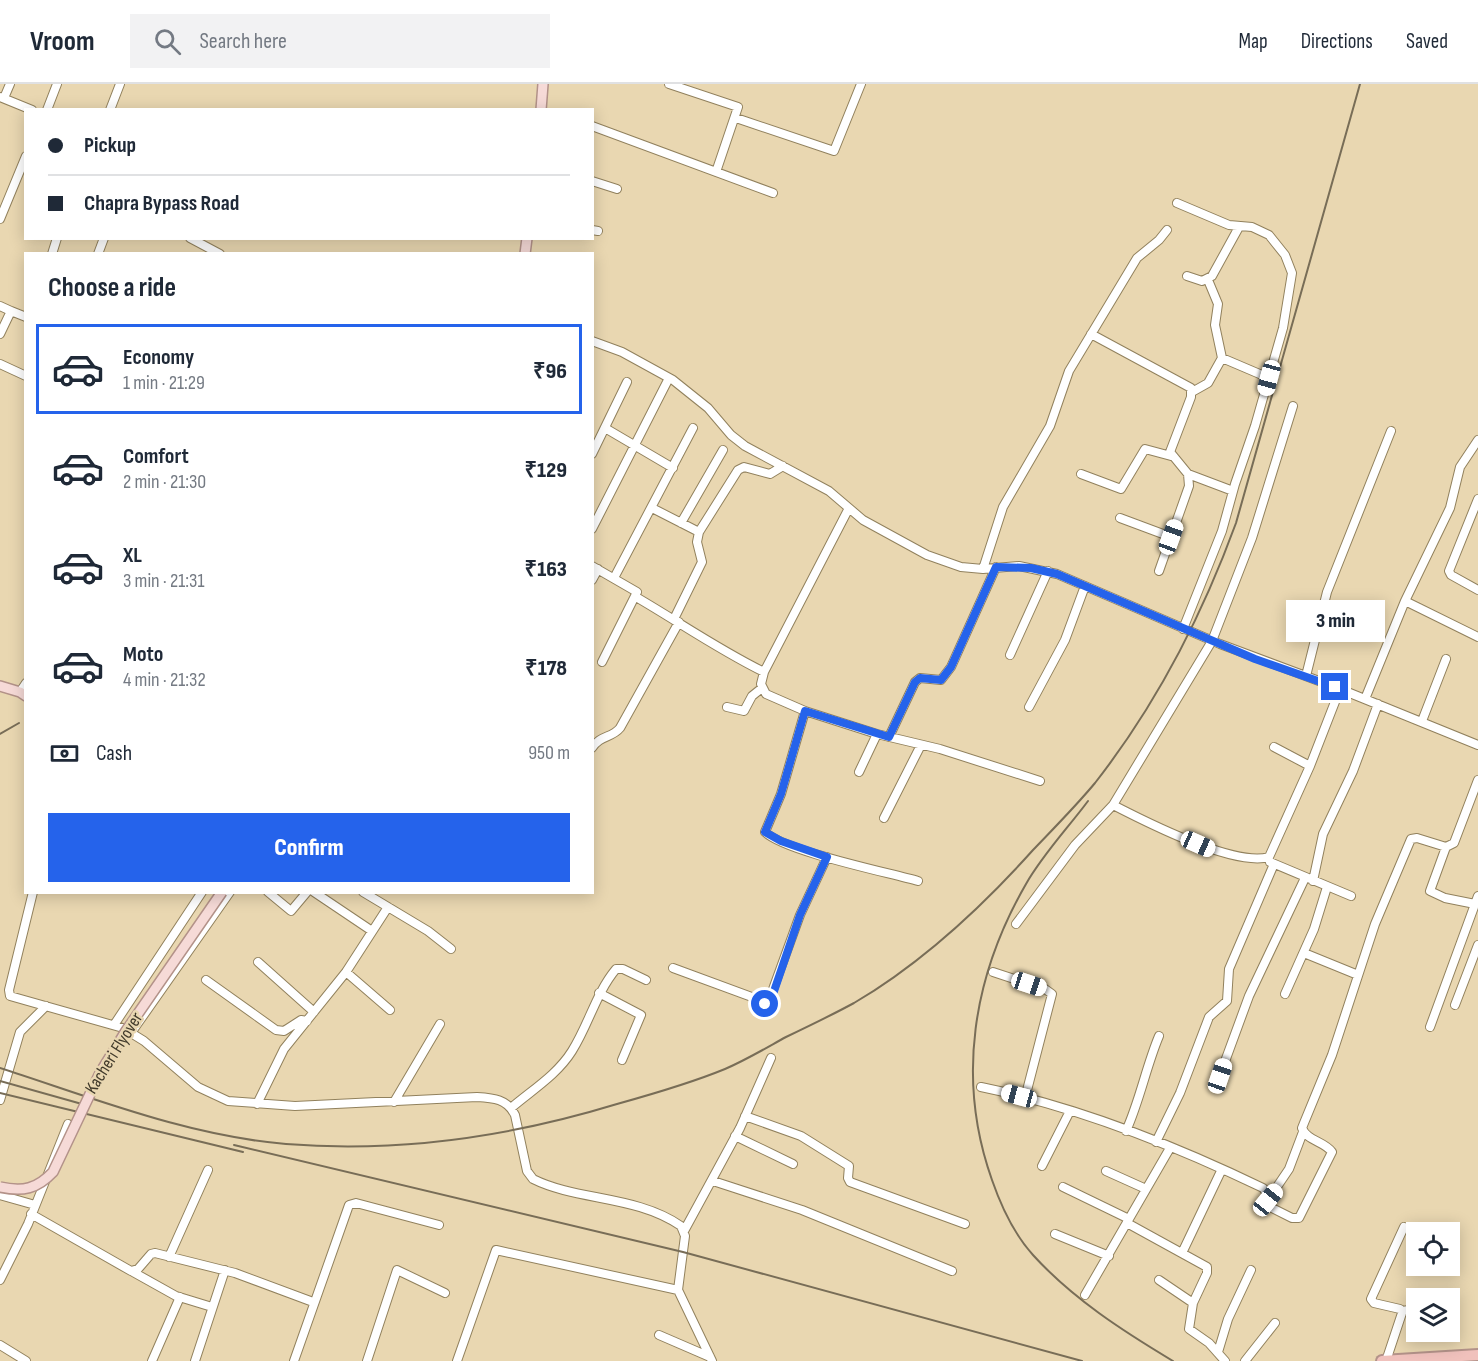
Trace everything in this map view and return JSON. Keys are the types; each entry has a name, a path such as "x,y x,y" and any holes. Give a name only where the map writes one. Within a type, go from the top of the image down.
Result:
{"highway":[{"path":"1384,1361 1478,1355"}],"main road":[{"path":"541,108 543,84"},
{"path":"0,686 24,690"},
{"name":"Kacheri Flyover","path":"0,1187 29,1190 43,1183 53,1172 100,1073 126,1031 221,894"}],"street":[{"path":"10,84 2,98 27,108"},
{"path":"48,108 57,84"},
{"path":"111,108 120,84"},
{"path":"669,84 737,106 736,117 716,172"},
{"path":"736,117 834,151 861,84"},
{"path":"594,127 773,193"},
{"path":"0,219 24,161"},
{"path":"594,182 617,189"},
{"path":"1177,204 1229,225 1252,227 1274,239 1292,273 1289,303 1269,378 1222,531 1183,629"},
{"path":"1208,280 1224,257 1239,227"},
{"path":"983,569 1009,494 1050,426 1065,379 1137,258 1167,230"},
{"path":"194,240 216,252"},
{"path":"1186,276 1208,280"},
{"path":"1171,456 1171,449 1192,392 1208,383 1222,358 1215,325 1218,304 1208,280"},
{"path":"0,306 24,316"},
{"path":"0,334 11,311"},
{"path":"1091,334 1188,386 1192,392"},
{"path":"594,342 622,352 669,378 708,408 731,435 829,491 863,520 927,555 961,567 983,569 1019,567 1048,572 1209,640 1477,742"},
{"path":"1222,358 1269,378"},
{"path":"0,364 24,375"},
{"path":"594,525 669,378"},
{"path":"594,450 627,382"},
{"path":"1016,924 1075,845 1113,806 1209,640 1252,538 1293,406"},
{"path":"605,428 673,468"},
{"path":"614,578 693,428"},
{"path":"1306,676 1327,592 1391,431"},
{"path":"1365,699 1405,602 1450,508 1460,467 1478,440"},
{"path":"1081,474 1121,489 1145,449 1171,456 1188,474 1233,491"},
{"path":"681,523 723,450"},
{"path":"594,745 599,739 616,733 620,728 676,620 702,562 697,542 699,532 740,468 770,474 783,466"},
{"path":"1159,571 1189,486 1188,474"},
{"path":"1478,499 1449,571 1451,575 1478,590"},
{"path":"652,508 699,532"},
{"path":"728,706 744,711 752,696 762,688 764,672 849,508"},
{"path":"1120,518 1171,537"},
{"path":"889,737 915,682 920,678 941,680 951,667 996,567"},
{"path":"595,568 636,590 636,597 602,662"},
{"path":"1010,655 1048,572"},
{"path":"1029,706 1065,640 1085,586"},
{"path":"636,597 721,650 764,672"},
{"path":"1405,602 1478,637"},
{"path":"1422,721 1446,659"},
{"path":"762,688 771,697 805,711 1040,781"},
{"path":"1263,859 1269,857 1276,845 1340,689"},
{"path":"1220,1076 1249,996 1309,879 1326,827 1353,771 1378,704"},
{"path":"805,711 781,794 765,832 781,841 827,857 918,881"},
{"path":"859,772 877,734"},
{"path":"884,818 921,745"},
{"path":"1274,747 1310,766"},
{"path":"1430,1027 1477,900 1445,898 1430,891 1446,847 1454,843 1478,780"},
{"path":"1113,806 1210,849 1263,859 1351,896"},
{"path":"1268,1200 1289,1169 1304,1132 1304,1123 1332,1055 1390,884 1411,839 1417,838 1446,847"},
{"path":"674,968 768,1004 800,915 827,857"},
{"path":"1156,1142 1180,1093 1211,1013 1227,1001 1229,969 1274,864"},
{"path":"1285,994 1304,953 1327,887"},
{"path":"33,894 9,992 12,997 114,1024 131,1033 208,1093 228,1101 295,1106 490,1097 500,1099 511,1108 520,1131 527,1171 533,1179 650,1211 674,1221 684,1231"},
{"path":"114,1024 201,894"},
{"path":"131,1033 229,894"},
{"path":"270,894 290,911 305,894"},
{"path":"317,894 372,931"},
{"path":"366,894 428,931 451,949"},
{"path":"257,1104 284,1049 345,972 388,907"},
{"path":"1455,1005 1478,945"},
{"path":"1304,953 1358,975"},
{"path":"258,962 314,1012"},
{"path":"511,1108 561,1067 572,1051 599,993 618,968 646,980"},
{"path":"345,972 390,1010"},
{"path":"993,972 1045,989 1052,994 1025,1098"},
{"path":"206,980 276,1030 284,1031 301,1020 307,1021"},
{"path":"599,993 641,1015 622,1060"},
{"path":"0,1100 20,1032 46,1006"},
{"path":"394,1102 441,1024"},
{"path":"1126,1131 1141,1095 1148,1063 1159,1036"},
{"path":"710,1359 678,1290 684,1231 735,1136 771,1058"},
{"path":"981,1087 1070,1111 1222,1169 1263,1188 1272,1208 1292,1218 1299,1218 1305,1209 1332,1152 1304,1132"},
{"path":"1042,1166 1070,1111"},
{"path":"745,1116 817,1144 849,1166 850,1182 965,1224"},
{"path":"0,1280 32,1214 68,1124"},
{"path":"735,1136 793,1164"},
{"path":"1085,1295 1170,1148"},
{"path":"1182,1253 1222,1169"},
{"path":"169,1257 208,1170"},
{"path":"1106,1171 1146,1189"},
{"path":"712,1181 802,1210 952,1271"},
{"path":"1063,1188 1128,1221 1208,1270 1193,1303 1188,1327 1218,1352 1225,1361"},
{"path":"0,1195 35,1205"},
{"path":"294,1361 313,1302 351,1203 439,1225"},
{"path":"32,1214 180,1297 212,1307"},
{"path":"1404,1227 1371,1299 1374,1303 1406,1310"},
{"path":"1055,1234 1109,1256"},
{"path":"457,1361 496,1250 678,1290"},
{"path":"133,1272 151,1254 225,1270 313,1302"},
{"path":"195,1361 225,1270"},
{"path":"368,1361 397,1270 445,1293"},
{"path":"1218,1352 1228,1319 1251,1270"},
{"path":"1159,1280 1193,1303"},
{"path":"152,1361 180,1297"},
{"path":"1384,1361 1402,1311"},
{"path":"1245,1361 1275,1323"},
{"path":"659,1335 710,1359"},
{"path":"0,1345 26,1361"}],"railway":[{"path":"0,1068 141,1114 249,1140 328,1146 412,1144 453,1140 495,1134 576,1116 712,1074 741,1062 854,1003 903,970 950,933 971,913 1088,792 1138,723 1176,659 1193,626 1236,523 1360,84"},
{"path":"0,734 19,723"},
{"path":"1088,801 1026,884 993,955 982,991 976,1029 973,1066 975,1104 981,1142 992,1180 1009,1219 1026,1247 1048,1271 1082,1300 1117,1326 1173,1361"},
{"path":"0,1081 89,1106"},
{"path":"0,1093 243,1152"},
{"path":"234,1145 683,1252 1082,1361"}],"route":[{"path":"765,1004 771,1000 800,915 827,857 781,841 765,832 781,794 805,711 889,737 917,679 941,680 951,667 996,567 1031,568 1057,574 1159,620 1255,659 1335,687"}]}
